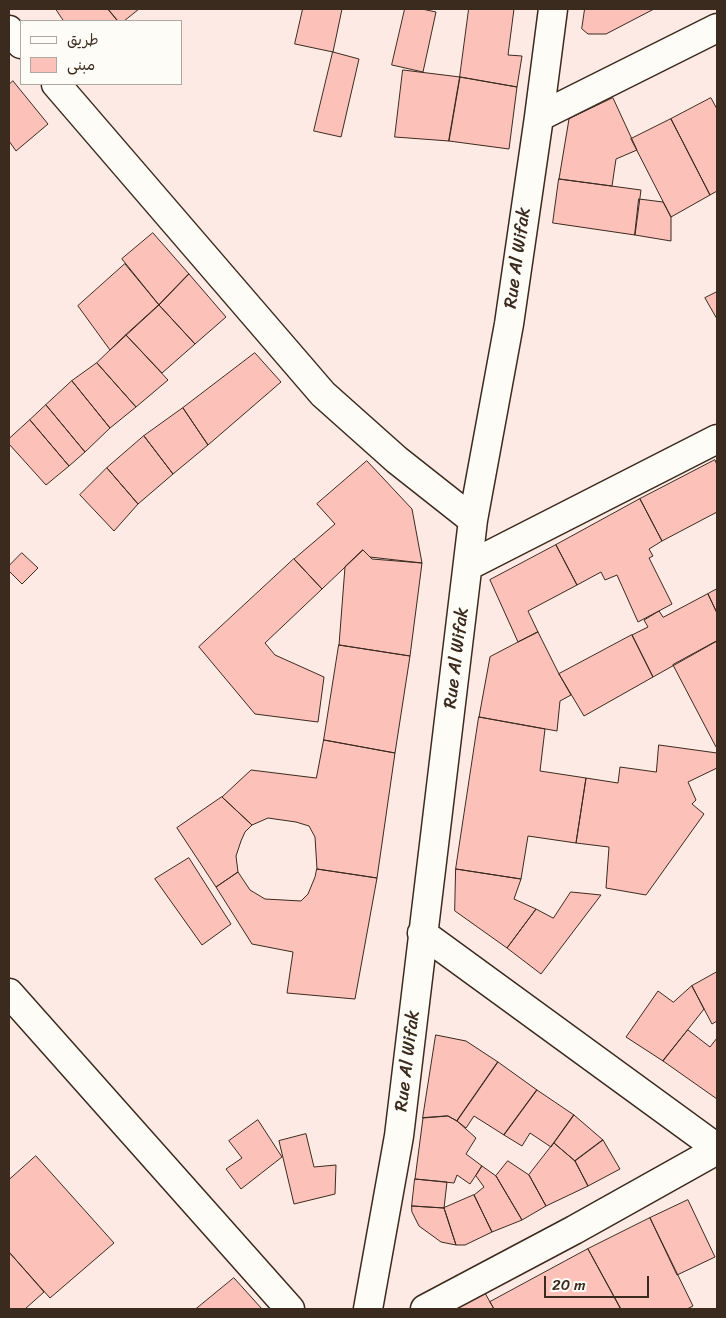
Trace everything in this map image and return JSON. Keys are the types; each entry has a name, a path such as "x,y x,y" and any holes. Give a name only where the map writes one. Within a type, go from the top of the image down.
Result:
{"street":[{"name":"Rue Al Wifak","path":"368,1309 399,1136 473,520 509,324 553,9"},
{"path":"539,117 717,28"},
{"path":"9,30 20,43"},
{"path":"57,85 323,394 397,460 473,520"},
{"path":"468,566 717,438"},
{"path":"422,933 717,1149 574,1230 425,1309"},
{"path":"9,993 290,1309"}],"building":[{"path":"56,9 108,9 117,20 63,20"},
{"path":"108,9 139,9 125,20 117,20"},
{"path":"303,9 342,9 333,52 295,44"},
{"path":"405,9 422,9 436,12 423,72 392,65"},
{"path":"469,9 514,9 508,55 522,56 517,87 460,77"},
{"path":"585,9 654,9 606,34 588,34 582,29"},
{"path":"333,52 359,59 341,137 314,131"},
{"path":"403,70 460,77 449,141 395,137"},
{"path":"460,77 517,87 509,149 449,141"},
{"path":"13,81 48,124 16,151 9,141 9,85"},
{"path":"613,98 637,150 616,159 612,186 559,179 569,119"},
{"path":"711,98 717,109 717,191 710,195 671,119"},
{"path":"671,119 710,195 671,217 631,139"},
{"path":"559,179 641,190 635,235 553,223"},
{"path":"639,199 663,202 671,217 671,241 635,235"},
{"path":"153,233 189,274 159,305 122,259"},
{"path":"125,264 159,305 110,350 78,306"},
{"path":"189,274 226,317 195,344 159,305"},
{"path":"717,292 717,319 705,298"},
{"path":"159,305 195,344 162,373 126,335"},
{"path":"126,335 168,380 136,407 97,363"},
{"path":"255,353 281,382 208,445 183,408"},
{"path":"97,363 136,407 110,428 72,381"},
{"path":"72,381 110,428 85,452 46,405"},
{"path":"46,405 85,452 69,466 30,420"},
{"path":"183,408 208,445 173,474 144,436"},
{"path":"30,420 69,466 46,485 9,444 9,439"},
{"path":"144,436 173,474 138,504 107,468"},
{"path":"715,460 717,465 717,512 662,541 640,499"},
{"path":"367,461 412,509 422,563 370,557 363,550 322,589 294,559 335,524 317,504"},
{"path":"107,468 138,504 114,531 80,495"},
{"path":"640,499 662,541 649,549 653,556 649,558 672,604 638,622 617,575 605,580 601,572 577,585 556,545"},
{"path":"556,545 577,585 528,611 538,632 518,642 490,580"},
{"path":"363,550 372,559 422,563 410,656 339,645 345,567"},
{"path":"22,553 38,568 22,584 9,571 9,566"},
{"path":"294,559 322,589 265,643 275,655 324,677 318,722 255,714 199,647"},
{"path":"717,589 717,613 708,594"},
{"path":"708,594 717,613 717,641 653,677 632,635 648,627 644,620 659,611 663,617"},
{"path":"538,632 571,695 560,701 557,731 479,717 490,657"},
{"path":"632,635 653,677 584,716 559,674"},
{"path":"717,641 717,746 716,747 673,665"},
{"path":"339,645 410,656 395,753 324,740"},
{"path":"479,717 545,729 540,771 586,778 576,843 528,836 521,879 456,869"},
{"path":"324,740 395,753 377,878 317,869 315,837 309,826 268,818 252,825 222,797 251,770 316,778"},
{"path":"659,745 717,753 717,768 688,782 696,800 692,804 704,814 646,895 606,888 609,847 576,843 586,778 618,783 620,767 656,772"},
{"path":"222,797 252,825 245,832 236,856 238,872 216,887 177,828"},
{"path":"189,858 231,924 202,945 155,879"},
{"path":"317,869 377,878 355,999 287,993 293,952 252,944 216,887 238,872 250,890 265,899 301,901 308,894"},
{"path":"456,869 521,879 514,899 536,909 507,948 455,911"},
{"path":"571,892 601,895 541,974 507,948 536,909 553,918"},
{"path":"717,972 717,1021 712,1024 692,986"},
{"path":"692,986 704,1009 663,1061 626,1037 658,991 673,1002"},
{"path":"688,1030 710,1047 717,1038 717,1099 663,1061"},
{"path":"436,1035 466,1041 498,1062 457,1121 448,1116 423,1118"},
{"path":"498,1062 537,1090 504,1135 474,1116 466,1128 457,1121"},
{"path":"537,1090 574,1115 551,1147 530,1133 522,1146 504,1135"},
{"path":"574,1115 603,1140 575,1161 554,1143"},
{"path":"448,1116 457,1121 476,1138 466,1154 482,1166 470,1184 457,1175 454,1183 415,1179 423,1118"},
{"path":"258,1120 282,1157 241,1189 226,1169 242,1158 229,1141"},
{"path":"306,1134 314,1167 336,1165 335,1194 294,1204 279,1141"},
{"path":"603,1140 620,1169 588,1186 575,1161"},
{"path":"554,1143 575,1161 588,1186 546,1206 529,1175"},
{"path":"36,1156 114,1243 50,1298 9,1252 9,1180"},
{"path":"508,1161 529,1175 546,1206 522,1220 496,1176"},
{"path":"482,1166 496,1176 522,1220 492,1232 474,1195 484,1187 476,1176"},
{"path":"415,1179 447,1182 444,1208 412,1206"},
{"path":"474,1195 492,1232 465,1245 456,1245 444,1208"},
{"path":"688,1200 715,1257 677,1275 650,1218"},
{"path":"412,1206 444,1208 456,1245 441,1242 419,1226 412,1212"},
{"path":"650,1218 693,1306 687,1309 621,1309 588,1249"},
{"path":"588,1249 620,1308 494,1309 490,1302"},
{"path":"9,1252 44,1292 25,1309 9,1309"},
{"path":"234,1278 262,1309 196,1309"},
{"path":"485,1293 494,1309 453,1309"}]}
